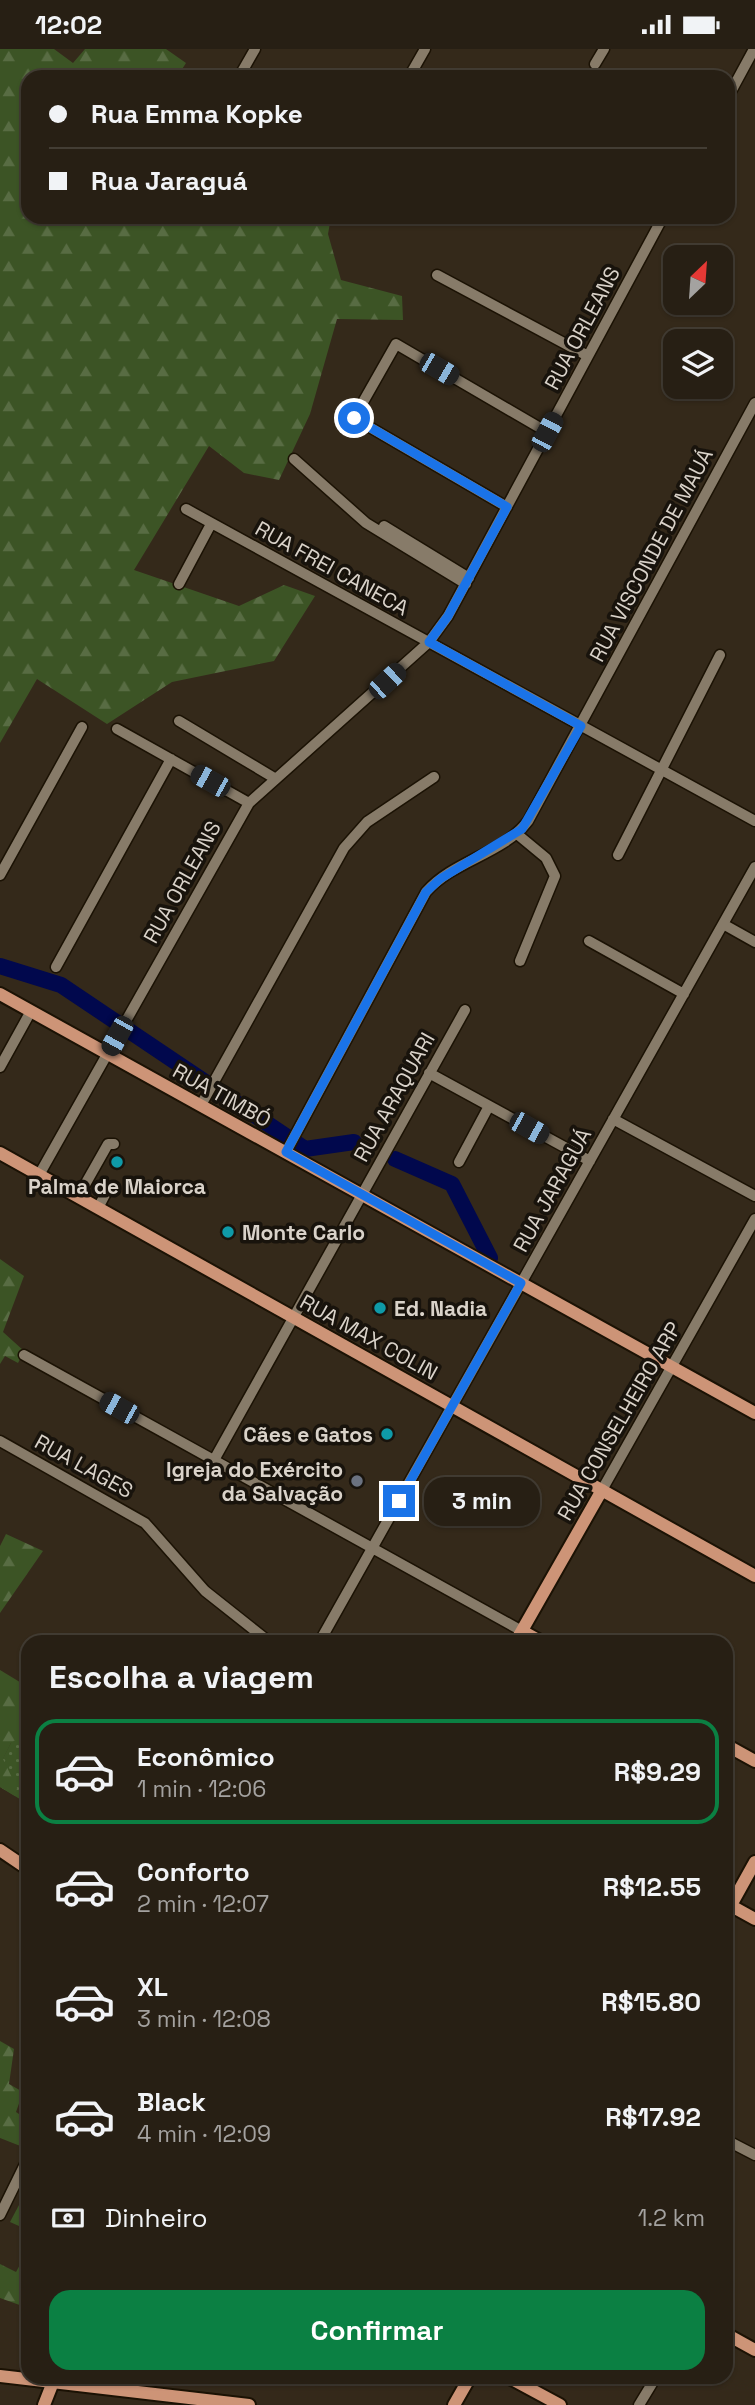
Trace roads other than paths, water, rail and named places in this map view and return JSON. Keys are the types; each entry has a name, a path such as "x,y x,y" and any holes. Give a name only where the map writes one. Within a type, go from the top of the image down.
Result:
{"main road":[{"name":"RUA TIMBÓ","path":"0,994 108,1053 204,1100 362,1195 755,1413"},
{"name":"RUA MAX COLIN","path":"0,1153 755,1576"},
{"name":"RUA CONSELHEIRO ARP","path":"520,1635 602,1490"},
{"path":"733,1749 755,1761"},
{"path":"0,1850 21,1864"},
{"path":"733,1899 755,1862"},
{"path":"733,1910 755,1919"},
{"path":"733,2337 755,2350"},
{"path":"0,2376 21,2377"},
{"path":"44,2405 52,2384"},
{"path":"92,2384 242,2404"},
{"path":"454,2405 466,2384"},
{"path":"521,2384 560,2405"}],"street":[{"path":"246,70 255,49"},
{"path":"413,70 425,49"},
{"path":"595,64 604,49"},
{"path":"735,84 754,49"},
{"name":"RUA ORLEANS","path":"39,1175 249,803 429,642 467,581 659,224"},
{"path":"437,275 588,356"},
{"path":"507,507 354,418 396,344 547,432"},
{"name":"RUA VISCONDE DE MAUÁ","path":"517,834 528,821 581,726 755,403"},
{"path":"294,459 366,523 467,581"},
{"name":"RUA FREI CANECA","path":"187,509 755,821"},
{"path":"178,584 211,524"},
{"path":"384,526 467,581"},
{"path":"618,855 720,655"},
{"path":"179,721 276,779"},
{"path":"0,875 82,727"},
{"path":"117,729 249,803"},
{"path":"56,967 171,759"},
{"path":"204,1100 344,848 367,822 434,777"},
{"path":"288,1149 426,892 440,879 517,834 546,858 555,876 520,961"},
{"name":"RUA JARAGUÁ","path":"323,1635 755,867"},
{"path":"723,924 755,942"},
{"path":"589,941 684,994"},
{"name":"RUA ARAQUARI","path":"214,1460 465,1010"},
{"path":"0,1067 31,1011"},
{"path":"429,1073 590,1161"},
{"path":"459,1162 489,1106"},
{"path":"614,1119 755,1196"},
{"path":"78,1197 108,1144 114,1144"},
{"path":"99,1208 107,1191"},
{"name":"RUA CONSELHEIRO ARP","path":"602,1490 755,1219"},
{"path":"24,1355 372,1548 517,1635"},
{"name":"RUA LAGES","path":"0,1441 145,1523 205,1591 260,1635"},
{"path":"733,2144 755,2155"},
{"path":"0,2215 21,2172"},
{"path":"639,2405 652,2384"}],"waterway":[{"path":"0,966 61,985 305,1149 354,1142"},
{"path":"395,1159 452,1184 490,1258"}],"place":[{"name":"Palma de Maiorca","path":"117,1162"},
{"name":"Monte Carlo","path":"228,1232"},
{"name":"Ed. Nadia","path":"380,1308"},
{"name":"Cães e Gatos","path":"387,1434"},
{"name":"Igreja do Exército da Salvação","path":"357,1481"}]}
